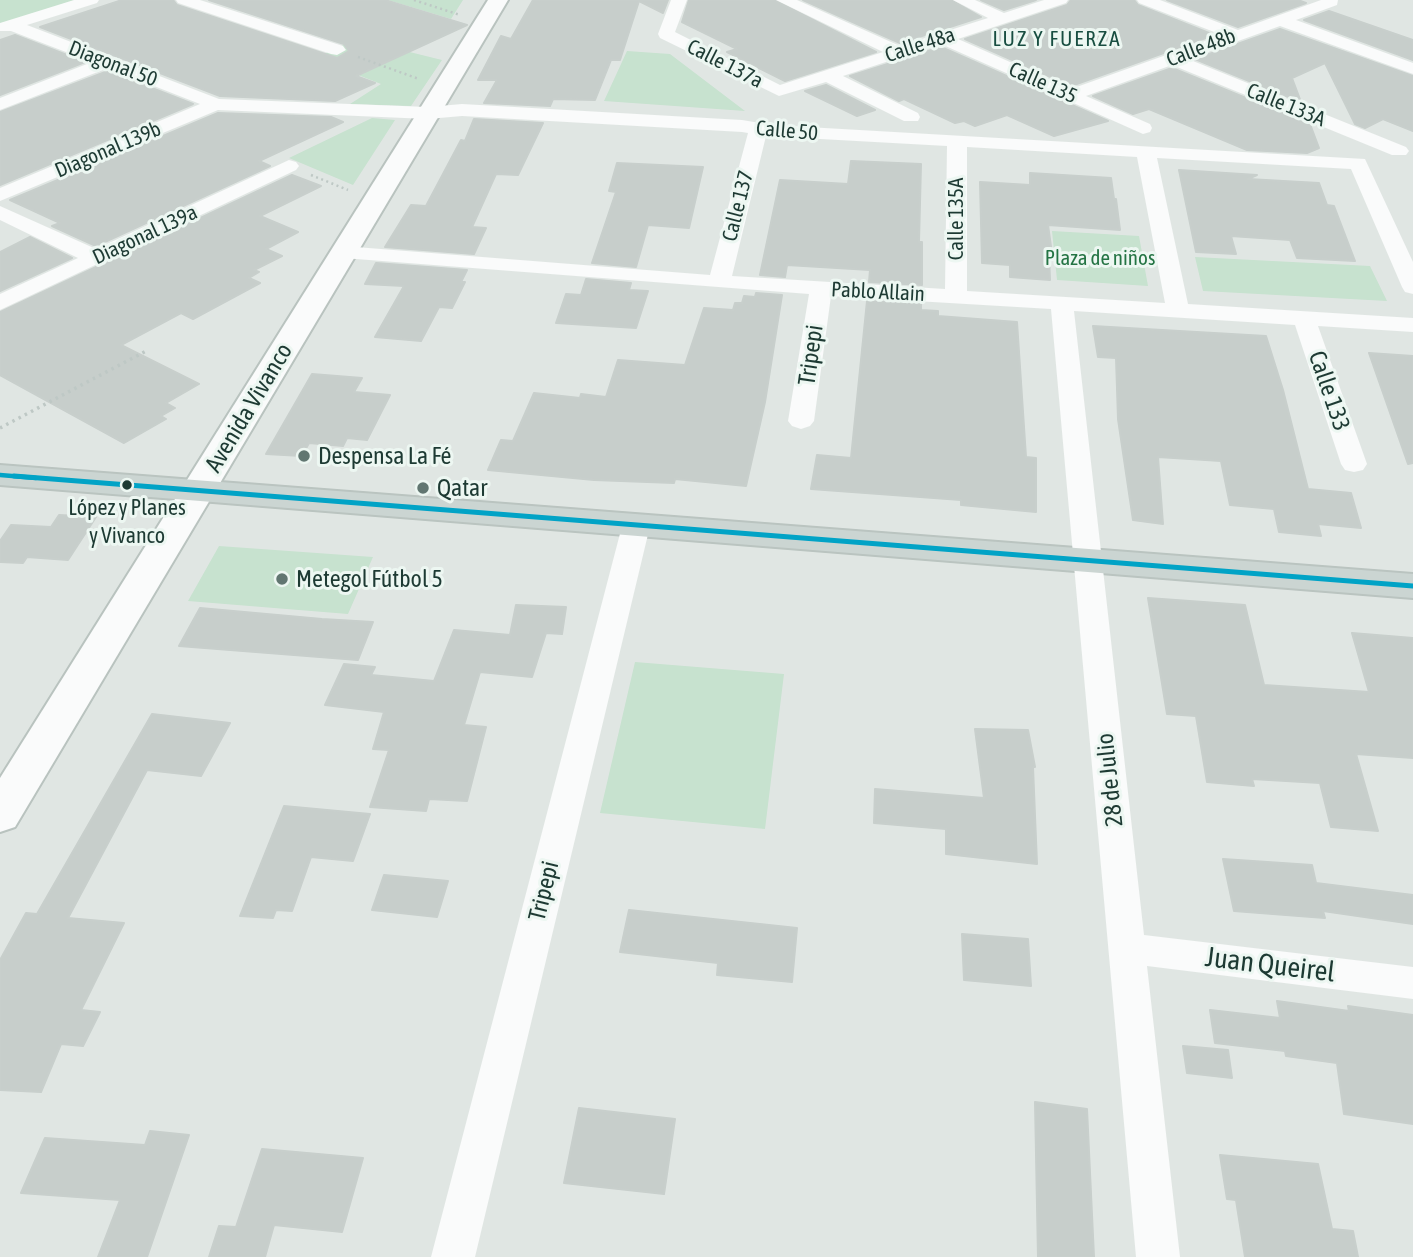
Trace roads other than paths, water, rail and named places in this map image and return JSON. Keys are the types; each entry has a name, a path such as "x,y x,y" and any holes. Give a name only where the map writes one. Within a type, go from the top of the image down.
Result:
{"main road":[{"name":"Avenida Vivanco","path":"0,815 491,12"},
{"path":"0,475 1413,586"}],"street":[{"path":"6,27 91,0"},
{"path":"184,0 337,50"},
{"name":"Calle 137a","path":"679,0 666,34 772,115"},
{"path":"784,0 898,52"},
{"path":"961,0 1003,18"},
{"name":"Calle 48a","path":"772,115 827,75 1060,0"},
{"path":"1145,0 1236,35"},
{"name":"Calle 48b","path":"1070,95 1329,1"},
{"path":"1280,20 1413,69"},
{"name":"Diagonal 50","path":"6,27 108,62 216,104"},
{"name":"Calle 135","path":"942,38 1143,128"},
{"name":"Calle 133A","path":"1173,59 1399,151"},
{"path":"0,104 108,62"},
{"path":"827,75 911,117"},
{"name":"Calle 50","path":"216,104 428,114 462,110 742,126 772,115 957,142 1358,163 1413,287"},
{"name":"Diagonal 139b","path":"0,195 216,104"},
{"name":"Calle 137","path":"719,282 772,115"},
{"name":"Calle 135A","path":"956,297 957,142"},
{"path":"1146,152 1178,310"},
{"name":"Diagonal 139a","path":"0,303 289,166"},
{"path":"0,212 96,258"},
{"name":"Pablo Allain","path":"343,252 821,289 1413,325"},
{"name":"Tripepi","path":"802,421 821,289"},
{"name":"28 de Julio","path":"1062,303 1158,1257"},
{"name":"Calle 133","path":"1304,318 1354,464"},
{"name":"Tripepi","path":"453,1257 636,526"},
{"name":"Juan Queirel","path":"1127,948 1413,983"}],"place":[{"name":"Despensa La Fé","path":"304,456"},
{"name":"López y Planes y Vivanco","path":"127,485"},
{"name":"Qatar","path":"423,488"},
{"name":"Metegol Fútbol 5","path":"282,579"}],"district":[{"name":"LUZ Y FUERZA","path":"1057,39"}],"park label":[{"name":"Plaza de niños","path":"1100,258"}]}
